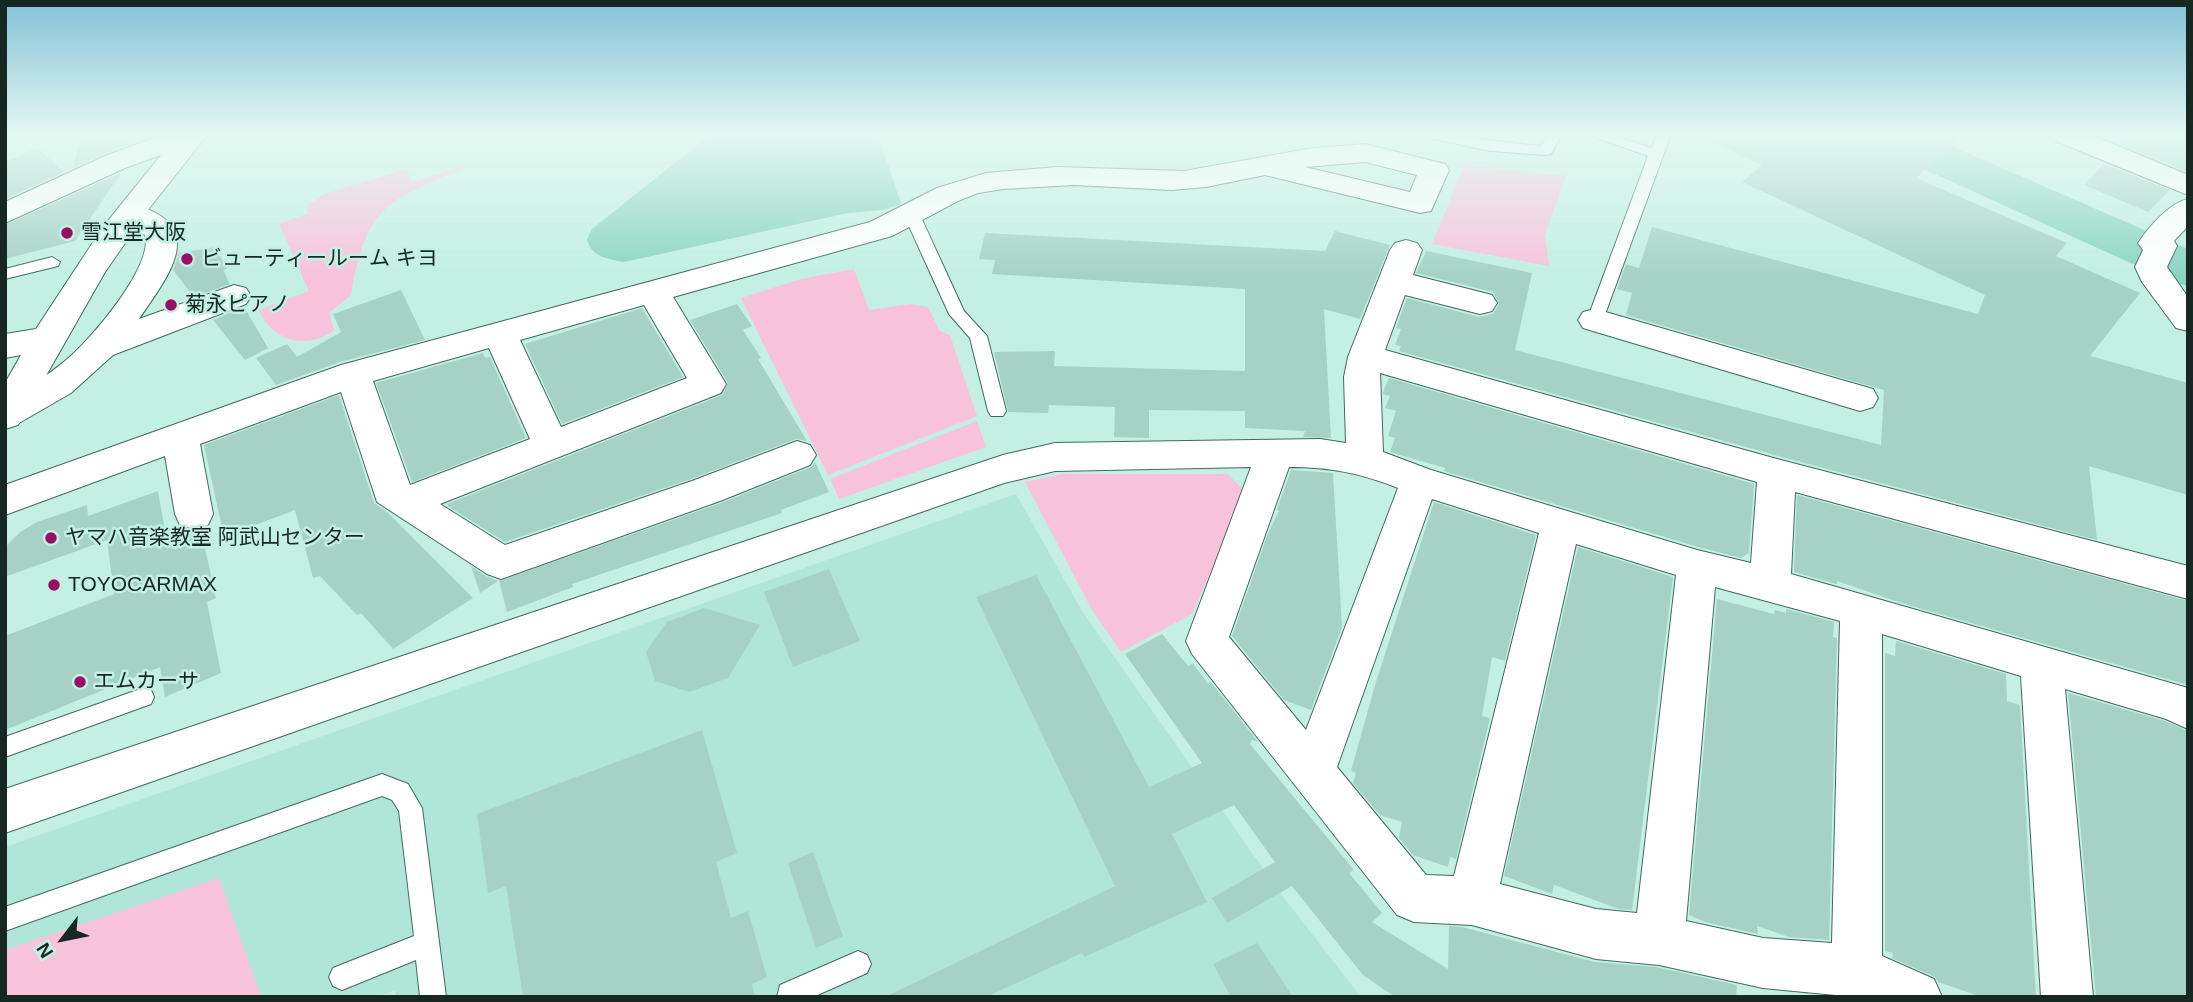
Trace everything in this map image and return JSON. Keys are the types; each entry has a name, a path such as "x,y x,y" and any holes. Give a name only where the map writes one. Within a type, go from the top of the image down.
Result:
{"street":[{"path":"5,214 75,181"},
{"path":"6,415 47,339 155,181"},
{"path":"5,500 353,374 881,229 958,189 1008,181"},
{"path":"2188,208 2154,243 2161,246 2156,256 2153,275 2188,320"},
{"path":"6,415 55,390 101,347 124,320 161,258 163,249 162,233 131,213"},
{"path":"1365,460 1362,377 1365,357 1406,250"},
{"path":"1394,281 1480,303"},
{"path":"405,502 708,384 653,292"},
{"path":"101,347 234,296"},
{"path":"1595,320 1860,398"},
{"path":"500,334 551,445"},
{"path":"5,346 47,339"},
{"path":"1365,357 2188,583"},
{"path":"353,374 391,492 501,563 712,505 797,455"},
{"path":"180,435 194,514"},
{"path":"1275,453 1207,640 1414,898 1472,901 1596,934 1659,940 1763,963 1857,971 1916,997"},
{"path":"5,811 1003,469 1055,457 1320,453 1365,460 1420,481 1697,566 1770,584 1861,613 2179,704 2188,710"},
{"path":"1770,584 1777,472"},
{"path":"1312,773 1420,481"},
{"path":"1472,901 1561,524"},
{"path":"1659,940 1697,566"},
{"path":"1857,971 1861,613"},
{"path":"2042,666 2067,997"}],"lane":[{"path":"1595,320 1647,181"},
{"path":"911,213 957,314 978,336 997,411"},
{"path":"5,274 52,262"},
{"path":"5,747 143,697"},
{"path":"5,919 382,785 400,792 410,808 433,997"},
{"path":"341,977 427,943"},
{"path":"790,997 789,994 858,964"}],"shaded area":[{"path":"368,181 437,181 397,200 373,225 364,243 351,295 329,313 334,330 313,340 302,341 291,340 272,329 259,310 309,291 279,224 307,214 308,205 324,194"},
{"path":"652,181 893,181 901,204 883,210 848,213 624,262 601,256 592,250 587,239 592,229"},
{"path":"1458,181 1564,181 1545,235 1549,266 1432,244"},
{"path":"854,269 869,310 910,304 928,307 940,331 950,335 977,416 828,475 741,298 801,279"},
{"path":"977,421 986,447 839,499 830,479"},
{"path":"1062,474 1228,474 1245,492 1192,614 1121,652 1091,608 1025,482"},
{"path":"1016,494 1082,611 1281,894 1361,997 396,997 395,990 377,997 5,997 5,847"},
{"path":"219,878 261,997 5,997 5,950"}],"building":[{"path":"5,181 45,181 5,199"},
{"path":"104,181 116,181 75,241 5,259 5,225"},
{"path":"1922,181 2067,243 2056,256 2140,293 2090,356 2188,383 2188,495 2089,466 2097,540 1778,456 1399,351 1401,346 1395,345 1401,329 1396,328 1407,298 1479,317 1493,314 1499,304 1493,292 1416,273 1426,251 1532,273 1515,350 1881,445 1884,390 1626,315 1632,293 1617,289 1626,264 1639,268 1652,227 1978,314 1985,295 1742,182"},
{"path":"2088,181 2147,181 2170,190 2148,212 2084,185"},
{"path":"1335,231 1390,245 1360,319 1324,309 1331,438 1303,437 1305,431 1245,428 1245,411 1149,410 1149,438 1114,437 1115,407 1049,405 1048,413 1008,412 994,352 1055,351 1054,366 1245,371 1245,289 992,274 995,260 979,259 985,233 1325,251"},
{"path":"215,247 227,269 223,270 230,284 194,297 173,270 179,253"},
{"path":"401,290 425,340 340,362 276,385 256,358 287,344 297,357 341,332 333,314"},
{"path":"737,304 752,326 743,330 807,441 796,439 691,479 505,542 448,506 447,504 722,395 728,383 690,320"},
{"path":"244,307 268,348 245,360 213,320"},
{"path":"642,308 683,377 562,424 525,344"},
{"path":"483,353 485,358 490,357 526,438 412,482 376,383"},
{"path":"1389,378 1754,484 1749,553 1741,558 1698,547 1444,471 1445,468 1390,452 1395,438 1388,436 1396,411 1385,408 1390,396 1383,392"},
{"path":"339,395 374,503 388,513 473,598 393,649 361,613 357,615 320,576 313,578 295,510 224,537 204,445"},
{"path":"815,462 829,492 781,510 782,513 572,584 573,587 507,612 499,581 721,503 811,467"},
{"path":"1291,470 1333,473 1342,627 1311,710 1284,700 1232,636 1267,536 1279,511 1277,510"},
{"path":"158,491 166,537 186,529 201,530 216,598 207,602 221,673 165,697 160,667 5,730 5,636 114,594 107,540 5,577 5,547 20,532 37,522 87,505 88,516"},
{"path":"1797,495 2188,601 2188,685 1898,602 1837,581 1837,584 1794,572"},
{"path":"1434,502 1536,535 1505,661 1492,657 1482,716 1490,718 1456,859 1450,857 1448,867 1413,855 1399,838 1402,822 1380,815 1353,783 1356,773 1351,771 1375,685"},
{"path":"1578,547 1673,577 1632,910 1619,909 1554,885 1552,894 1504,876"},
{"path":"471,566 486,576 498,581 480,593"},
{"path":"829,569 860,641 793,667 764,592"},
{"path":"1036,575 1149,787 1202,763 1125,654 1162,634 1188,666 1193,663 1208,684 1210,681 1258,742 1252,740 1250,744 1354,870 1349,873 1382,913 1372,922 1448,969 1449,926 1462,927 1595,962 1656,967 1737,985 1736,997 1395,997 1363,975 1292,886 1227,923 1212,898 1275,862 1234,805 1172,834 1207,902 1084,957 1082,953 986,997 885,997 1115,886 976,597"},
{"path":"1717,599 1774,614 1775,610 1786,613 1786,609 1834,622 1833,637 1837,638 1829,940 1789,937 1757,926 1758,934 1705,922 1689,915"},
{"path":"704,608 760,625 728,678 689,692 655,681 646,652 667,622"},
{"path":"1896,641 2006,674 2007,701 2020,705 2036,997 1982,997 1938,982 1935,977 1892,958 1893,953 1885,951 1885,653 1895,656"},
{"path":"2068,693 2165,721 2188,731 2188,997 2096,997"},
{"path":"702,730 737,853 716,862 731,918 748,911 767,977 752,984 755,997 523,997 506,886 488,893 477,814"},
{"path":"813,852 843,936 816,948 788,863"},
{"path":"1257,943 1293,997 1231,997 1213,964"}],"waterway":[{"path":"1990,181 2188,269"}],"place":[{"name":"雪江堂大阪","path":"67,233"},
{"name":"ビューティールーム キヨ","path":"187,259"},
{"name":"菊永ピアノ","path":"171,305"},
{"name":"ヤマハ音楽教室 阿武山センター","path":"51,538"},
{"name":"TOYOCARMAX","path":"54,585"},
{"name":"エムカーサ","path":"80,682"}]}
